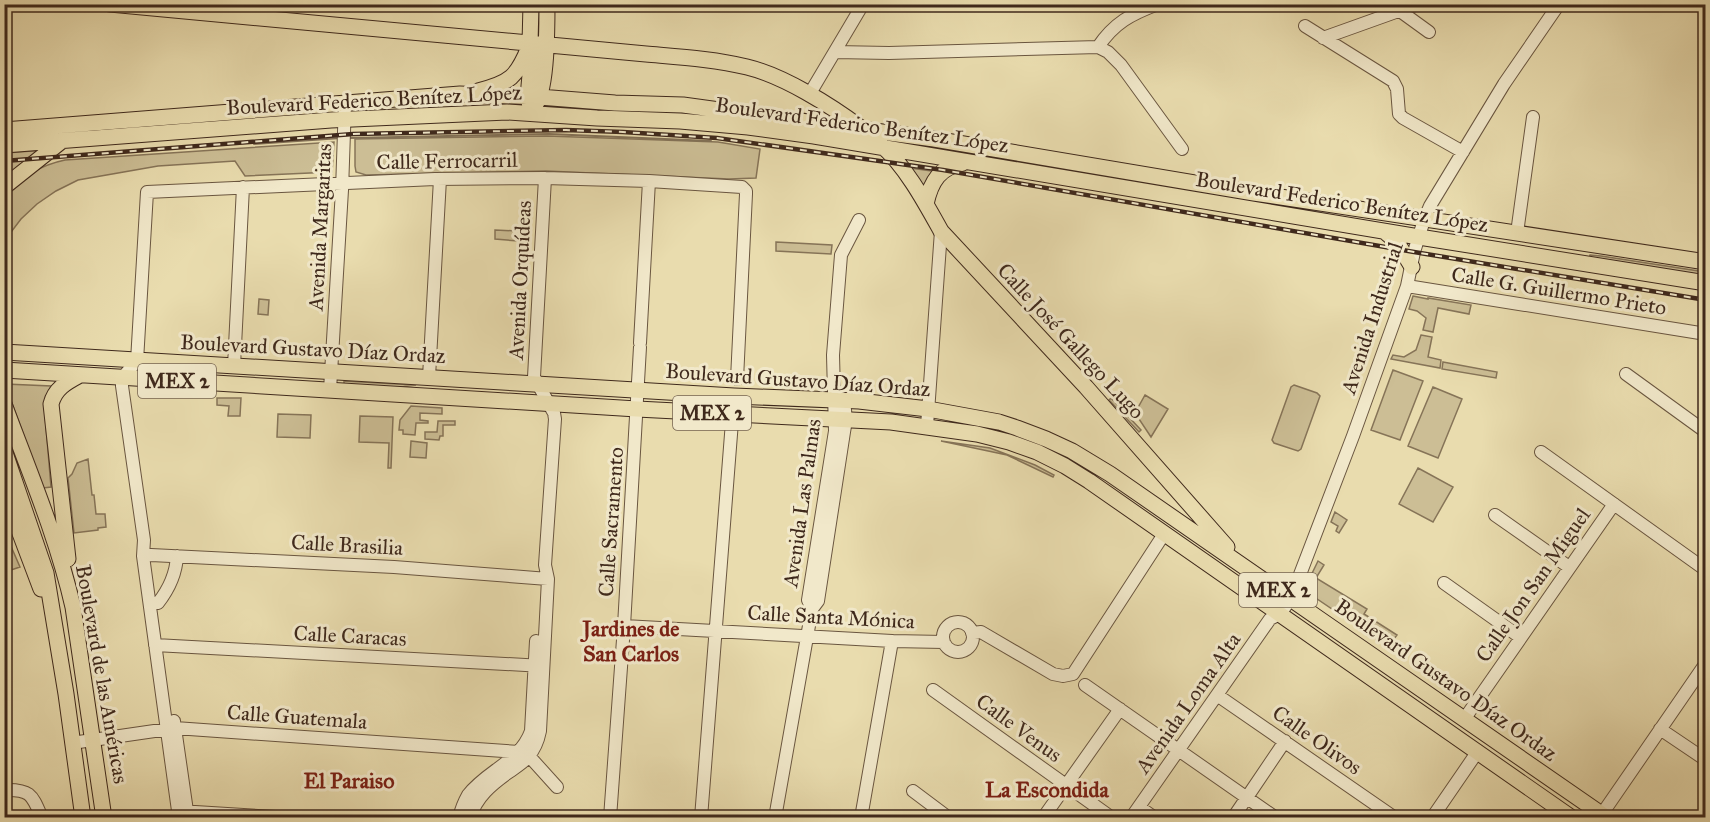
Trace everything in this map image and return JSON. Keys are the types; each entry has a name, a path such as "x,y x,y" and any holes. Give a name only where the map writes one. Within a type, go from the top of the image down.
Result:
{"main road":[{"name":"Calle José Gallego Lugo","path":"110,4 150,14 547,45 728,63 764,73 809,95 849,119 885,148 926,204 941,231 1086,387 1247,569"},
{"path":"531,4 530,44 536,104"},
{"path":"536,104 547,45 547,4"},
{"path":"460,94 495,86 514,76 521,67 530,44"},
{"name":"Boulevard Federico Benítez López","path":"4,130 460,94 814,136 1706,283"},
{"name":"Boulevard Federico Benítez López","path":"4,145 345,119 507,112 536,104 684,105 769,116 868,134 934,139 1424,220 1706,262"},
{"path":"4,187 63,140"},
{"path":"926,204 928,193 943,170 949,166 970,161"},
{"path":"1384,231 1397,242 1412,267"},
{"name":"Boulevard Gustavo Díaz Ordaz","path":"8,352 734,396 839,400 928,409 999,422 1072,451 1110,474 1465,718 1602,816"},
{"name":"Boulevard Gustavo Díaz Ordaz","path":"11,370 637,409 891,422 977,434 1009,442 1037,452 1089,481 1572,818"},
{"path":"73,607 51,404 53,395 60,387 80,375"},
{"name":"Boulevard de las Américas","path":"4,404 49,521 65,573 73,607 105,818"},
{"name":"Boulevard de las Américas","path":"4,450 12,500 46,573 83,818"},
{"path":"12,500 40,501 53,497 60,491"}],"street":[{"path":"809,95 863,4"},
{"path":"1098,47 1108,33 1124,20 1158,4"},
{"path":"1323,38 1418,4"},
{"name":"Avenida Industrial","path":"1280,614 1291,598 1354,431 1407,286 1414,252 1430,206 1504,84 1559,4"},
{"path":"1400,11 1429,32"},
{"path":"1305,26 1393,81 1397,89 1399,114 1463,152"},
{"path":"835,52 889,53 1098,47 1108,52 1121,65 1182,149"},
{"name":"Avenida Margaritas","path":"330,390 345,103"},
{"path":"1517,233 1533,117"},
{"name":"Calle Ferrocarril","path":"137,361 147,192 441,179 545,178 649,181 738,186 746,190 737,379"},
{"name":"Avenida Orquídeas","path":"538,384 534,377 545,178"},
{"path":"429,377 441,179"},
{"name":"Calle Sacramento","path":"610,818 624,626 649,181"},
{"path":"234,366 243,187"},
{"name":"Avenida Las Palmas","path":"775,818 812,609 808,600 841,420 833,355 841,255 859,220"},
{"path":"927,426 941,231"},
{"name":"Calle G. Guillermo Prieto","path":"1407,286 1706,334"},
{"path":"137,361 122,378 122,387 144,540 158,603 159,645"},
{"path":"1626,374 1706,432"},
{"path":"470,818 472,808 482,795 537,743 540,731 539,666 555,419 538,384"},
{"path":"701,818 734,396"},
{"path":"1541,452 1706,570"},
{"name":"Calle Jon San Miguel","path":"1465,718 1614,504"},
{"path":"1495,514 1569,567"},
{"path":"972,633 981,632 1053,674 1063,676 1073,674 1164,534"},
{"path":"147,555 183,814 292,818"},
{"name":"Calle Brasilia","path":"147,555 394,567 544,578"},
{"path":"158,603 175,575 177,556"},
{"path":"1444,583 1520,637"},
{"name":"Avenida Loma Alta","path":"1135,812 1270,619 1280,614"},
{"path":"954,623 964,624 972,633 973,641 963,652 949,650 944,642 946,628 954,623"},
{"name":"Calle Santa Mónica","path":"624,626 944,642"},
{"path":"861,818 892,641"},
{"name":"Calle Caracas","path":"159,645 539,666"},
{"path":"1602,816 1706,663"},
{"path":"1085,685 1276,818"},
{"name":"Calle Venus","path":"933,690 1112,818"},
{"name":"Calle Olivos","path":"1217,695 1395,818"},
{"path":"1043,818 1120,709"},
{"name":"Calle Guatemala","path":"72,743 171,729 524,754"},
{"path":"1660,729 1706,760"},
{"path":"1233,818 1285,741"},
{"path":"1432,818 1478,751"},
{"path":"524,754 557,787"},
{"path":"459,818 469,795 489,776 524,754"},
{"path":"4,790 18,789 33,796 42,818"},
{"path":"913,791 949,818"},
{"path":"1135,812 1155,818"}],"shaded area":[{"path":"547,136 718,142 760,149 756,178 729,179 546,171 366,175 356,172 355,139"},
{"path":"334,142 332,172 245,176 235,161 158,166 78,180 37,204 8,236 5,247 5,195 32,173 56,162"},
{"path":"45,150 5,178 5,153"},
{"path":"910,168 939,172 924,192"},
{"path":"495,230 518,231 518,241 495,239"},
{"path":"776,242 832,245 831,254 776,251"},
{"path":"1590,255 1705,272 1705,278 1589,258"},
{"path":"1413,296 1471,305 1469,314 1438,308 1433,332 1423,330 1426,318 1417,311 1409,309"},
{"path":"259,299 269,300 268,315 258,314"},
{"path":"1421,335 1432,337 1428,357 1441,360 1440,368 1391,359 1393,355 1404,357 1416,350"},
{"path":"1443,362 1497,372 1496,378 1442,369"},
{"path":"1393,370 1423,381 1400,440 1371,430"},
{"path":"344,381 416,385 394,388 344,385"},
{"path":"5,384 51,386 44,403 51,487 43,488"},
{"path":"1294,385 1320,396 1301,449 1298,451 1274,443 1272,440 1291,387"},
{"path":"1433,387 1462,399 1438,458 1408,446"},
{"path":"1145,395 1168,409 1151,437 1135,413"},
{"path":"217,398 241,398 240,416 228,416 229,406 217,405"},
{"path":"1111,398 1141,430 1139,432 1109,400"},
{"path":"411,406 442,408 442,414 420,413 420,420 428,421 428,423 416,423 415,435 403,434 403,430 399,430 400,420"},
{"path":"278,414 311,415 310,438 277,437"},
{"path":"360,416 393,417 391,468 388,468 389,443 359,442"},
{"path":"438,421 455,421 455,425 443,425 443,436 440,436 439,440 425,439 425,432 437,432"},
{"path":"411,441 427,443 426,458 410,457"},
{"path":"941,441 990,448 1035,465 1054,475 1053,477 1007,455"},
{"path":"88,459 96,514 105,514 106,527 74,533 68,478 77,463"},
{"path":"1418,468 1453,487 1433,522 1399,504"},
{"path":"1335,512 1347,520 1339,533 1336,531 1338,526 1331,522"},
{"path":"10,544 20,567 5,572 5,545"},
{"path":"1318,561 1324,565 1316,578 1367,609 1364,614 1397,635 1388,647 1304,590"}],"waterway":[{"path":"349,138 549,134 711,141"},
{"path":"254,144 341,138"}],"railway":[{"path":"4,161 353,134 566,130 717,138 943,170 1706,300"}],"district":[{"name":"Jardines de San Carlos","path":"631,640"},
{"name":"El Paraiso","path":"349,780"},
{"name":"La Escondida","path":"1047,789"}]}
